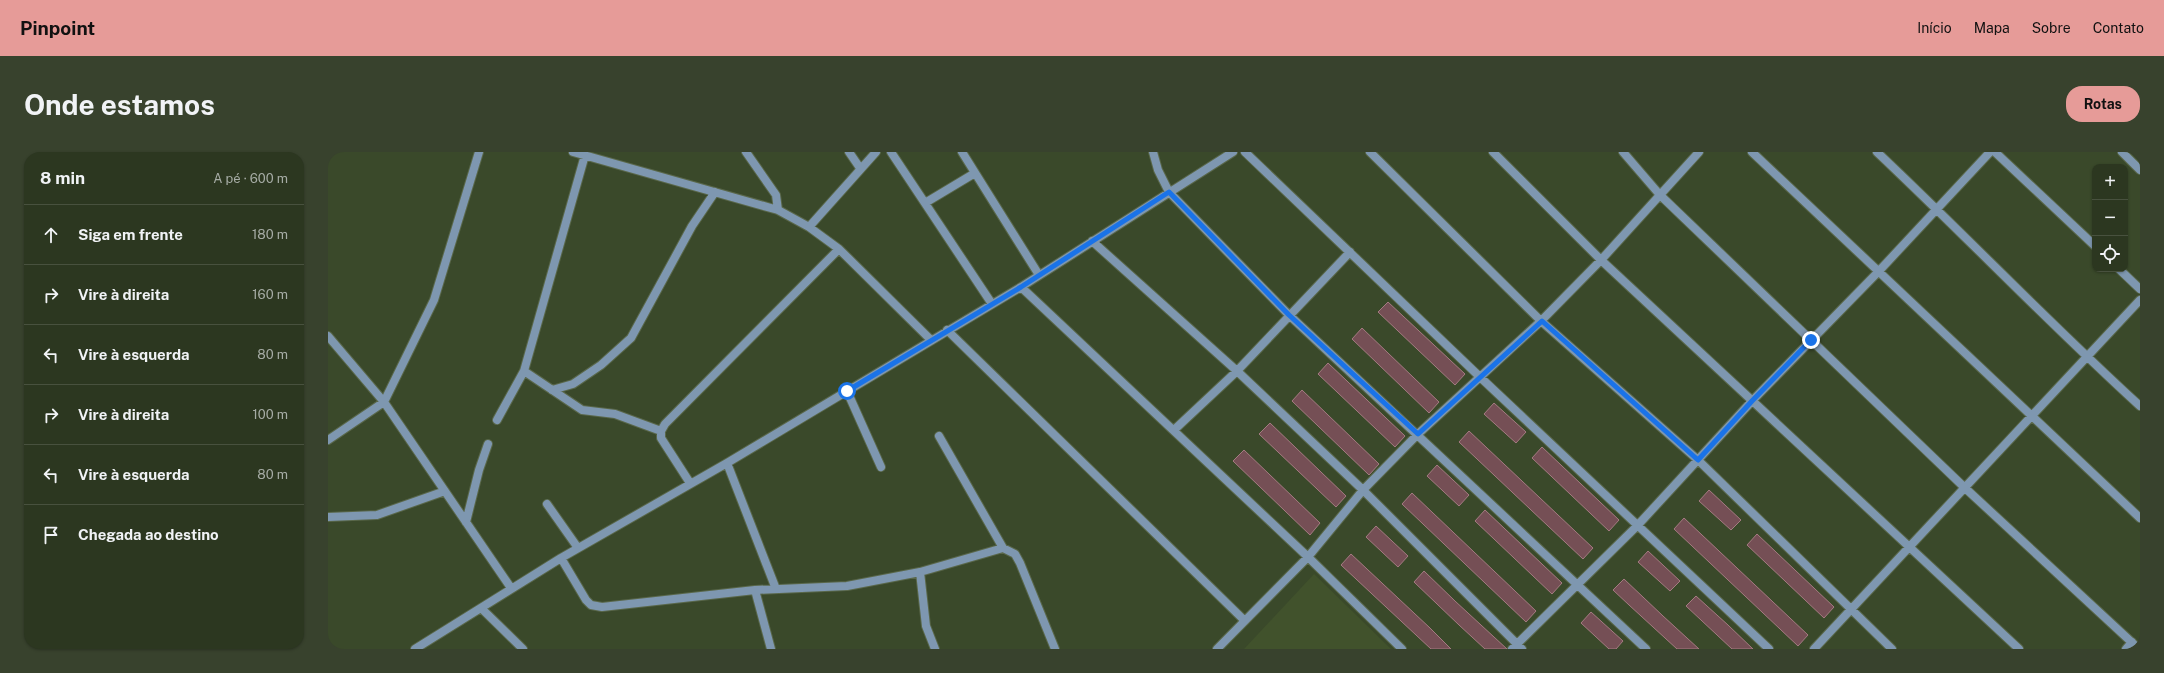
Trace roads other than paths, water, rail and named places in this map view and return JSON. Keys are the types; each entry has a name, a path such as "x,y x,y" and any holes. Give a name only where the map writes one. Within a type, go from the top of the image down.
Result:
{"street":[{"path":"328,440 384,402 434,300 479,152"},
{"path":"573,152 778,210 809,227 839,249 931,340"},
{"path":"746,152 776,196 778,210"},
{"path":"849,152 860,168"},
{"path":"809,227 860,168 876,152"},
{"path":"891,152 992,304"},
{"path":"962,152 1039,275"},
{"path":"1153,152 1158,170 1169,192 1289,315 1418,434 1646,649"},
{"path":"415,649 561,558 727,463 1021,287 1233,152"},
{"path":"1244,152 1637,526 1769,649"},
{"path":"1370,152 1542,321 1698,460 1851,611 1892,649"},
{"path":"1493,152 1601,260 2019,649"},
{"path":"1623,152 1660,195 1964,487 2139,649"},
{"path":"1217,649 1308,557 1363,490 1418,434 1542,321 1601,260 1699,152"},
{"path":"1752,152 2140,518"},
{"path":"1877,152 1937,209 2087,358 2140,406"},
{"path":"1092,241 1237,371 1363,490 1517,648 1578,584 1637,526 1752,401 1879,271 1990,152"},
{"path":"1995,152 2092,243"},
{"path":"2122,152 2140,170"},
{"path":"497,420 524,371 585,155"},
{"path":"925,203 975,174"},
{"path":"552,390 573,384 601,366 631,338 692,226 715,192"},
{"path":"690,483 661,438 661,431 665,424 839,249"},
{"path":"1174,430 1237,371 1350,252"},
{"path":"2122,272 2140,289"},
{"path":"1021,287 1308,557 1402,649"},
{"path":"1814,649 2140,300"},
{"path":"947,330 1244,620"},
{"path":"328,336 384,402 511,588"},
{"path":"524,371 582,410 615,414 661,431"},
{"path":"847,391 880,467"},
{"path":"939,436 1003,548 1014,554 1020,563 1055,649"},
{"path":"466,522 479,470 488,444"},
{"path":"727,463 776,589"},
{"path":"328,517 377,515 445,491"},
{"path":"547,504 578,548"},
{"path":"561,558 591,606 602,607 756,590 847,586 920,572 1003,548"},
{"path":"920,572 926,626 935,649"},
{"path":"756,590 771,649"},
{"path":"481,608 523,649"},
{"path":"2126,649 2132,642"}]}
